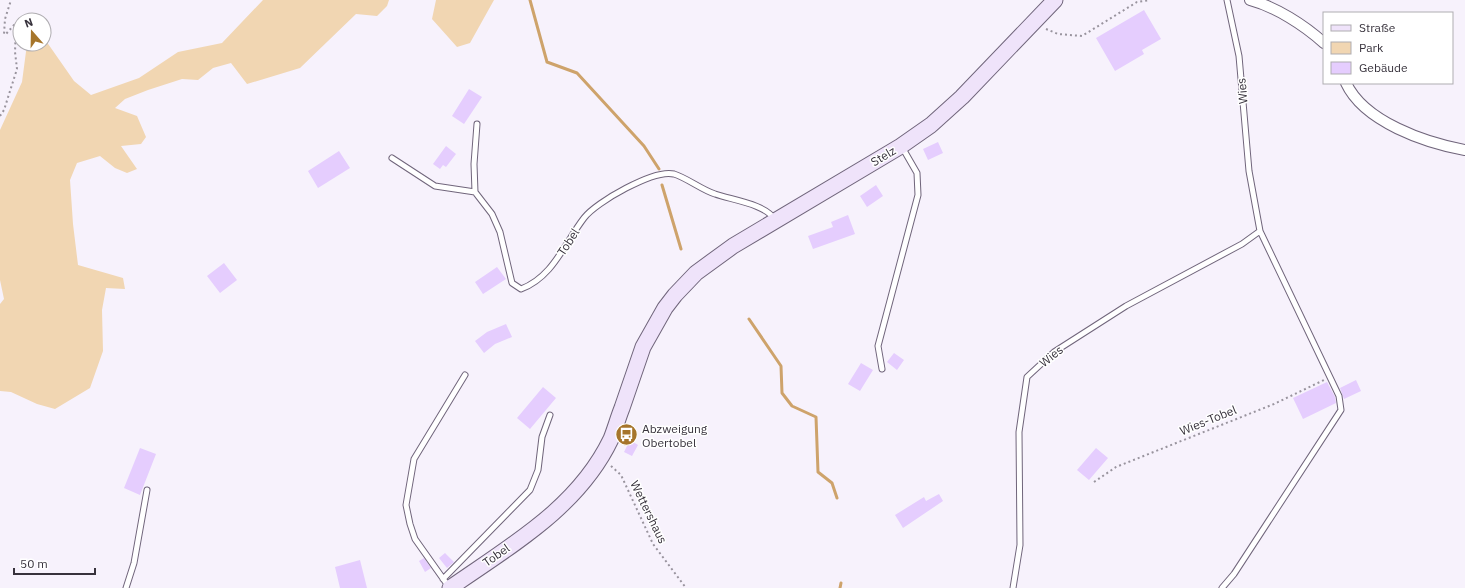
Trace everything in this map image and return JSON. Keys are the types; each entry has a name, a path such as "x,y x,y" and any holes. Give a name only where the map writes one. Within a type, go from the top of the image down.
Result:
{"main road":[{"path":"901,146 931,125 962,97 1055,0"},
{"name":"Stelz","path":"708,264 733,246 901,146"},
{"name":"Tobel","path":"448,585 534,528 560,507 582,484 590,474 610,439 643,347 657,321 675,295 696,273 708,264"}],"street":[{"path":"1250,0 1261,3 1307,28 1323,42"},
{"path":"1347,84 1360,104 1378,117 1409,133 1434,143 1465,150"}],"lane":[{"name":"Wies","path":"1222,588 1234,574 1341,410 1339,396 1331,377 1260,231 1249,171 1239,56 1227,0"},
{"path":"392,158 435,186 475,192 474,164 477,124"},
{"name":"Stelz","path":"882,369 878,346 918,195 917,173 901,146"},
{"name":"Tobel","path":"475,192 492,214 500,232 512,283 521,289 530,285 544,275 561,254 585,217 606,200 640,181 662,174 674,174 713,194 764,209 773,216 776,221"},
{"name":"Wies","path":"1013,588 1020,545 1019,432 1027,377 1054,352 1126,306 1242,244 1260,231"},
{"path":"465,375 414,459 406,505 415,539 448,585 530,490 538,470 542,437 550,415"},
{"path":"126,588 134,563 147,490"}],"path":[{"path":"0,116 4,110 17,69 15,52 16,26 14,25 6,34 4,34 5,19 11,0"},
{"path":"1035,21 1041,27 1058,34 1082,36 1137,2 1150,0"},
{"name":"Wies-Tobel","path":"1094,482 1116,466 1274,404 1331,377"},
{"name":"Wettershaus","path":"609,464 621,475 653,544 686,588"}],"green space":[{"path":"263,0 389,0 387,6 377,16 356,14 300,68 247,84 231,63 213,68 198,80 182,79 148,90 125,99 115,108 137,116 146,137 141,144 121,146 137,169 127,173 115,168 100,156 77,163 70,180 78,265 123,278 125,289 106,288 102,310 103,351 90,388 55,409 37,404 11,392 0,391 0,304 4,299 0,280 0,130 22,82 26,52 52,52 52,49 74,81 91,95 139,78 178,52 222,43"},
{"path":"436,0 494,0 470,43 457,47 432,19"}],"building":[{"path":"1144,10 1161,39 1142,50 1144,54 1115,71 1096,38"},
{"path":"469,89 482,97 464,124 452,116"},
{"path":"938,142 943,153 928,160 923,149"},
{"path":"446,146 456,154 446,167 443,165 440,169 433,164"},
{"path":"339,151 350,168 318,188 308,171"},
{"path":"876,185 883,196 867,207 860,196"},
{"path":"848,215 855,234 813,249 808,236 833,227 831,222"},
{"path":"224,263 237,280 220,293 207,276"},
{"path":"497,267 506,279 483,294 475,282"},
{"path":"506,324 512,337 495,344 484,353 475,341 487,332"},
{"path":"894,353 904,360 897,370 887,362"},
{"path":"861,363 873,370 860,391 848,384"},
{"path":"1356,380 1361,391 1344,399 1340,388"},
{"path":"1327,382 1335,397 1336,403 1303,419 1293,398"},
{"path":"543,387 556,398 530,429 517,418"},
{"path":"630,440 638,445 632,456 624,452"},
{"path":"140,448 156,454 140,495 124,488"},
{"path":"1096,448 1108,458 1089,480 1077,470"},
{"path":"939,494 943,501 903,528 895,515 924,497 926,501"},
{"path":"445,553 454,562 447,568 439,558"},
{"path":"424,558 431,568 425,572 419,561"},
{"path":"360,560 367,588 340,588 335,567"}],"waterway":[{"path":"530,0 547,62 577,73 644,146 659,169"},
{"path":"662,185 681,249"},
{"path":"749,319 781,366 782,393 792,406 816,417 818,472 832,483 837,498"},
{"path":"840,588 841,583"}],"place":[{"name":"Abzweigung Obertobel","path":"626,435"}]}
